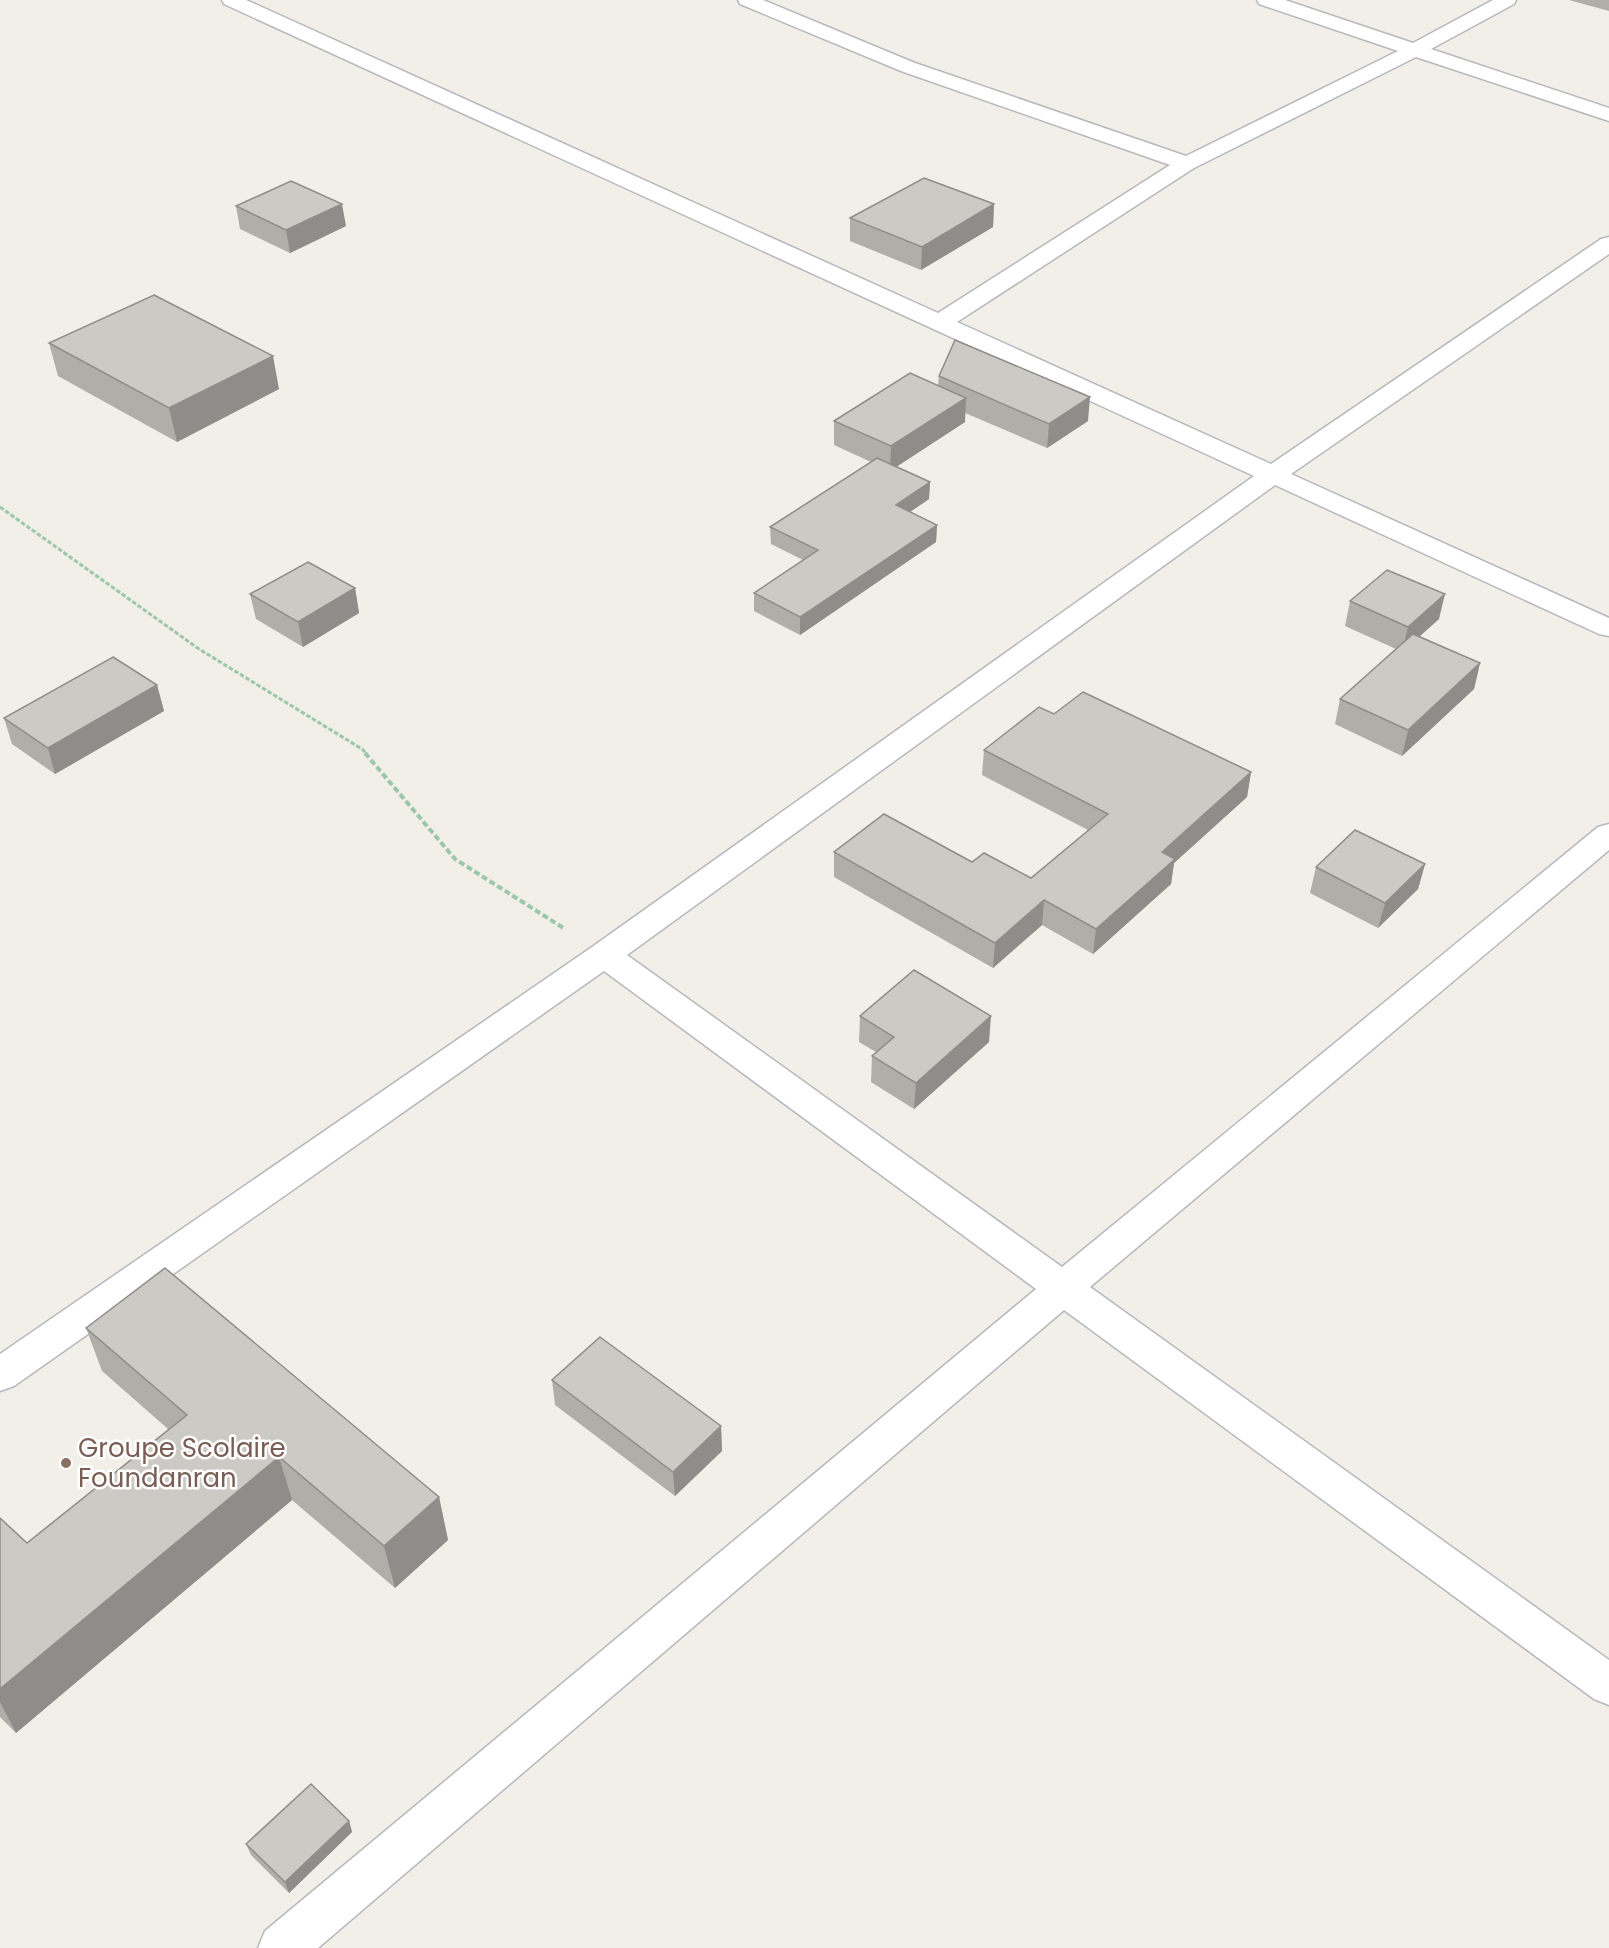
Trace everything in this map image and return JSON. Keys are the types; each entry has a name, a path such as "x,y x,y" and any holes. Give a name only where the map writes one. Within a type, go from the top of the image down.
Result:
{"street":[{"path":"231,0 1609,628"},
{"path":"747,0 908,67 1187,164"},
{"path":"1266,0 1609,115"},
{"path":"939,322 1187,164 1415,50 1507,0"},
{"path":"0,1375 604,954 1272,475 1609,244"},
{"path":"282,1948 1063,1288 1609,834"},
{"path":"604,954 1609,1684"}],"path":[{"path":"0,507 199,649 362,749 455,859 604,954"}],"building":[{"path":"924,178 994,204 922,247 850,218"},
{"path":"291,181 342,204 286,230 236,206"},
{"path":"154,295 273,356 169,408 49,343"},
{"path":"955,340 1090,397 1049,424 939,376"},
{"path":"910,373 966,398 891,446 834,421"},
{"path":"877,458 930,482 896,505 937,525 800,617 754,593 818,550 770,527"},
{"path":"308,562 355,588 298,622 250,594"},
{"path":"1387,570 1445,594 1408,627 1350,601"},
{"path":"1413,634 1480,663 1408,730 1340,699"},
{"path":"113,657 157,685 48,748 4,718"},
{"path":"1083,692 1251,772 1162,852 1175,859 1096,929 1044,900 995,943 834,852 884,814 972,862 984,853 1031,878 1108,814 984,750 1039,707 1054,714"},
{"path":"1355,830 1425,864 1385,903 1316,867"},
{"path":"914,970 991,1016 916,1083 872,1056 894,1037 860,1016"},
{"path":"165,1268 439,1497 384,1546 279,1457 0,1689 0,1518 27,1543 187,1415 86,1328"},
{"path":"600,1337 721,1426 673,1472 552,1380"},
{"path":"311,1784 349,1821 285,1882 246,1844"}],"place":[{"name":"Groupe Scolaire Foundanran","path":"66,1463"}]}
